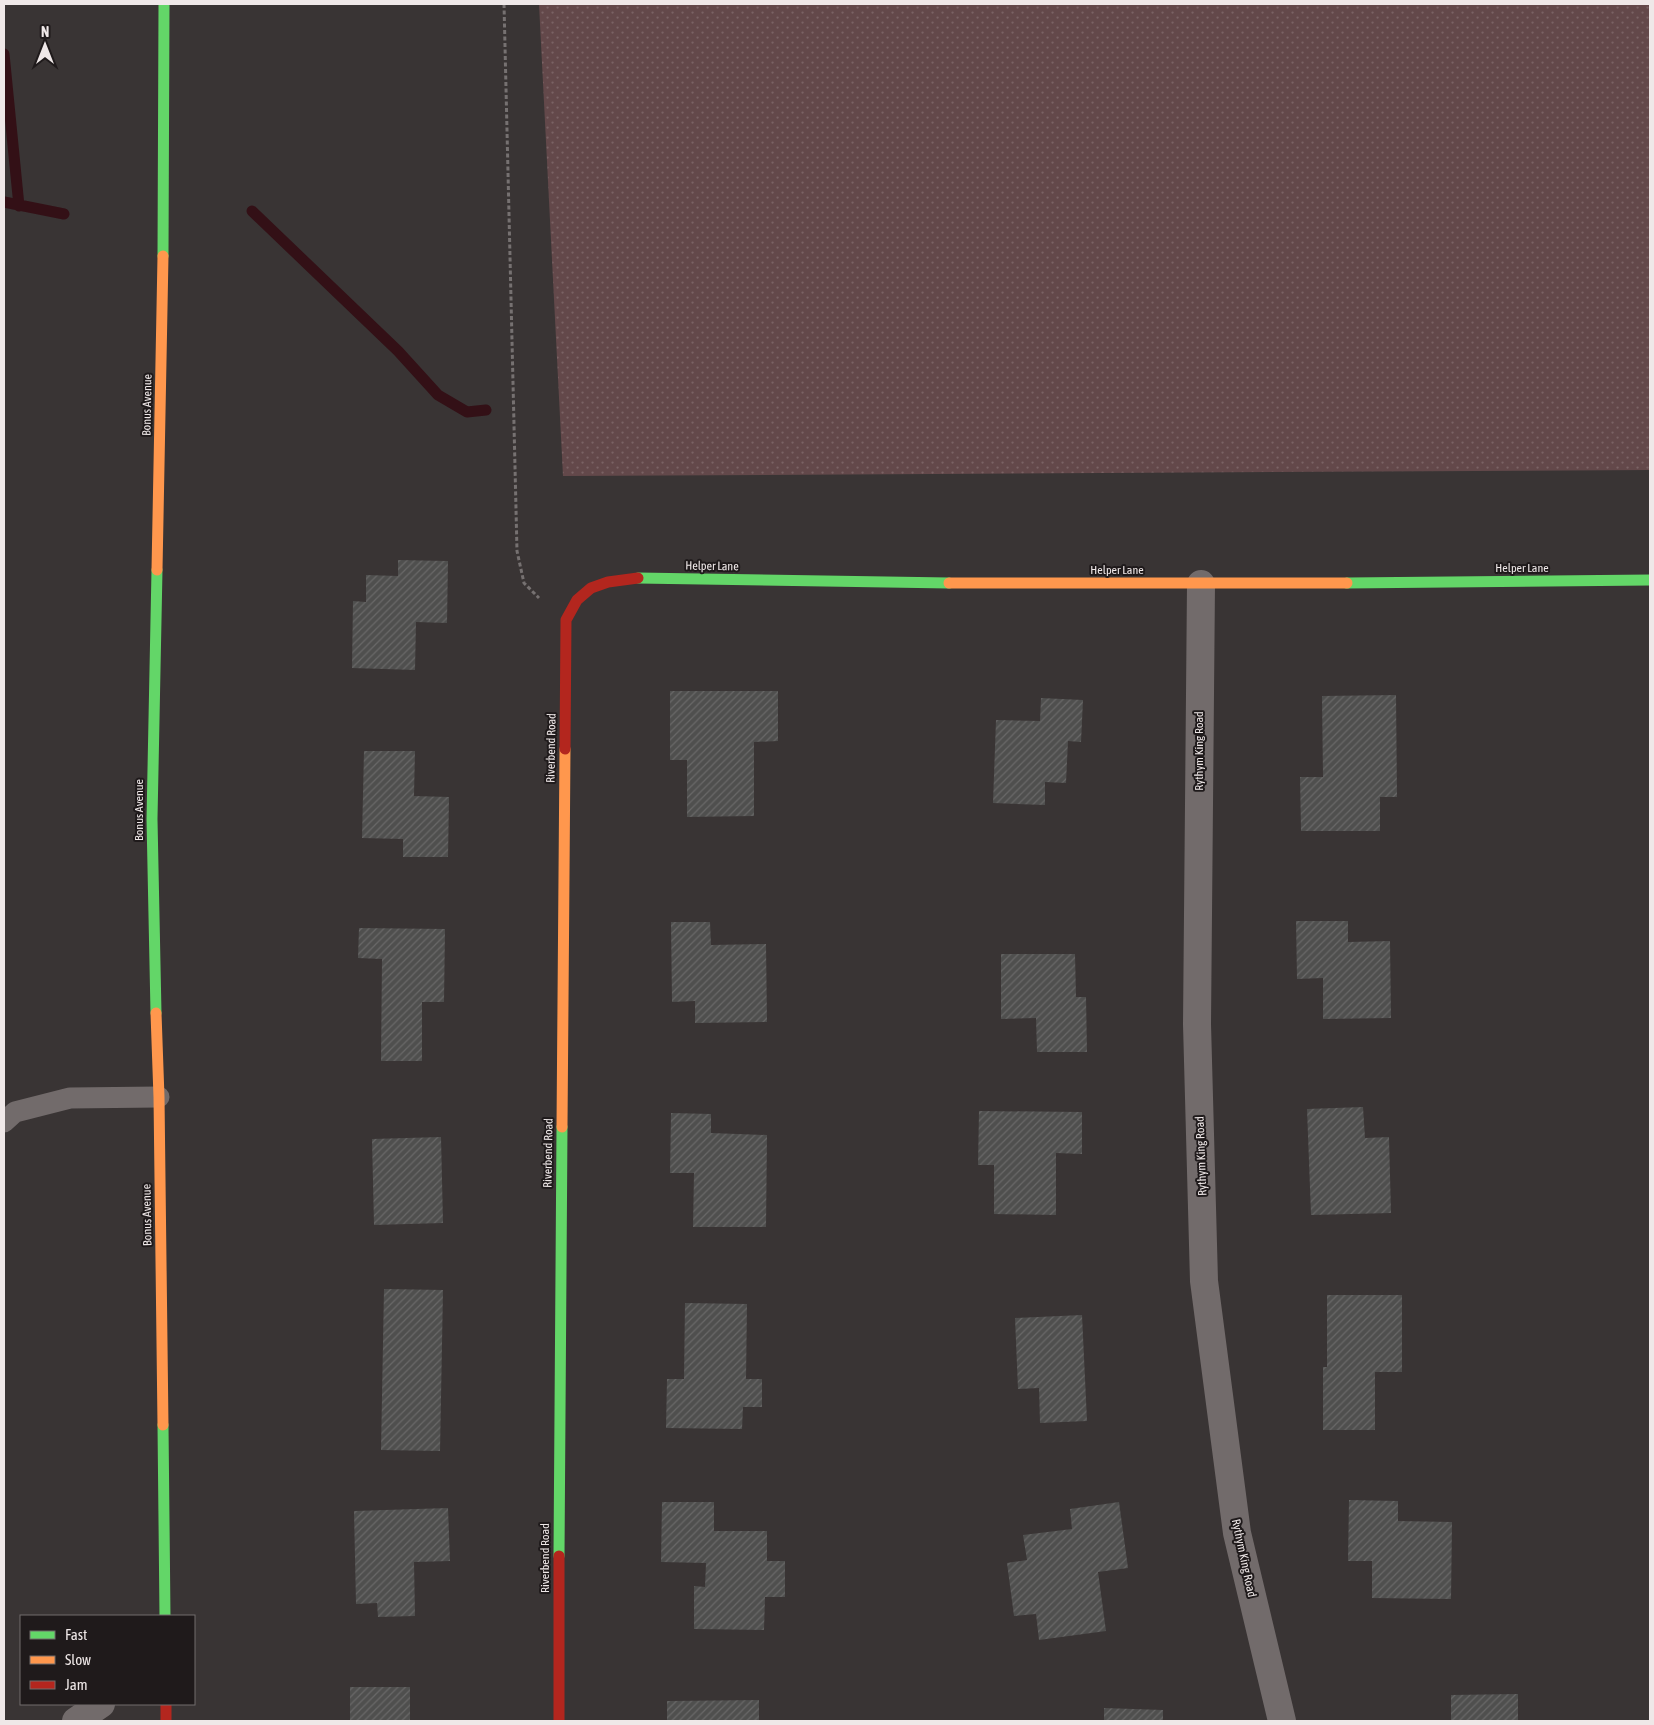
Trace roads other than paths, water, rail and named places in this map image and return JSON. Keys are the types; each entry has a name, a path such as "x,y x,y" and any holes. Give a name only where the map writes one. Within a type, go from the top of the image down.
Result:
{"street":[{"name":"Bonus Avenue","path":"164,4 164,206 152,819 155,1001 159,1097 165,1615"},
{"name":"Helper Lane","path":"585,590 602,583 631,578 917,584 1201,584 1650,580"},
{"name":"Rythym King Road","path":"1201,584 1197,1024 1204,1280 1237,1533 1282,1721"},
{"name":"Riverbend Road","path":"559,1721 559,1411 566,620 572,604 585,590"},
{"path":"76,1721 100,1705"},
{"path":"166,1705 166,1721"}],"lane":[{"path":"4,1122 15,1112 70,1098 159,1097"}],"waterway":[{"path":"4,54 19,206"},
{"path":"4,202 64,214"},
{"path":"252,211 398,351 438,395 467,412 486,410"}]}
